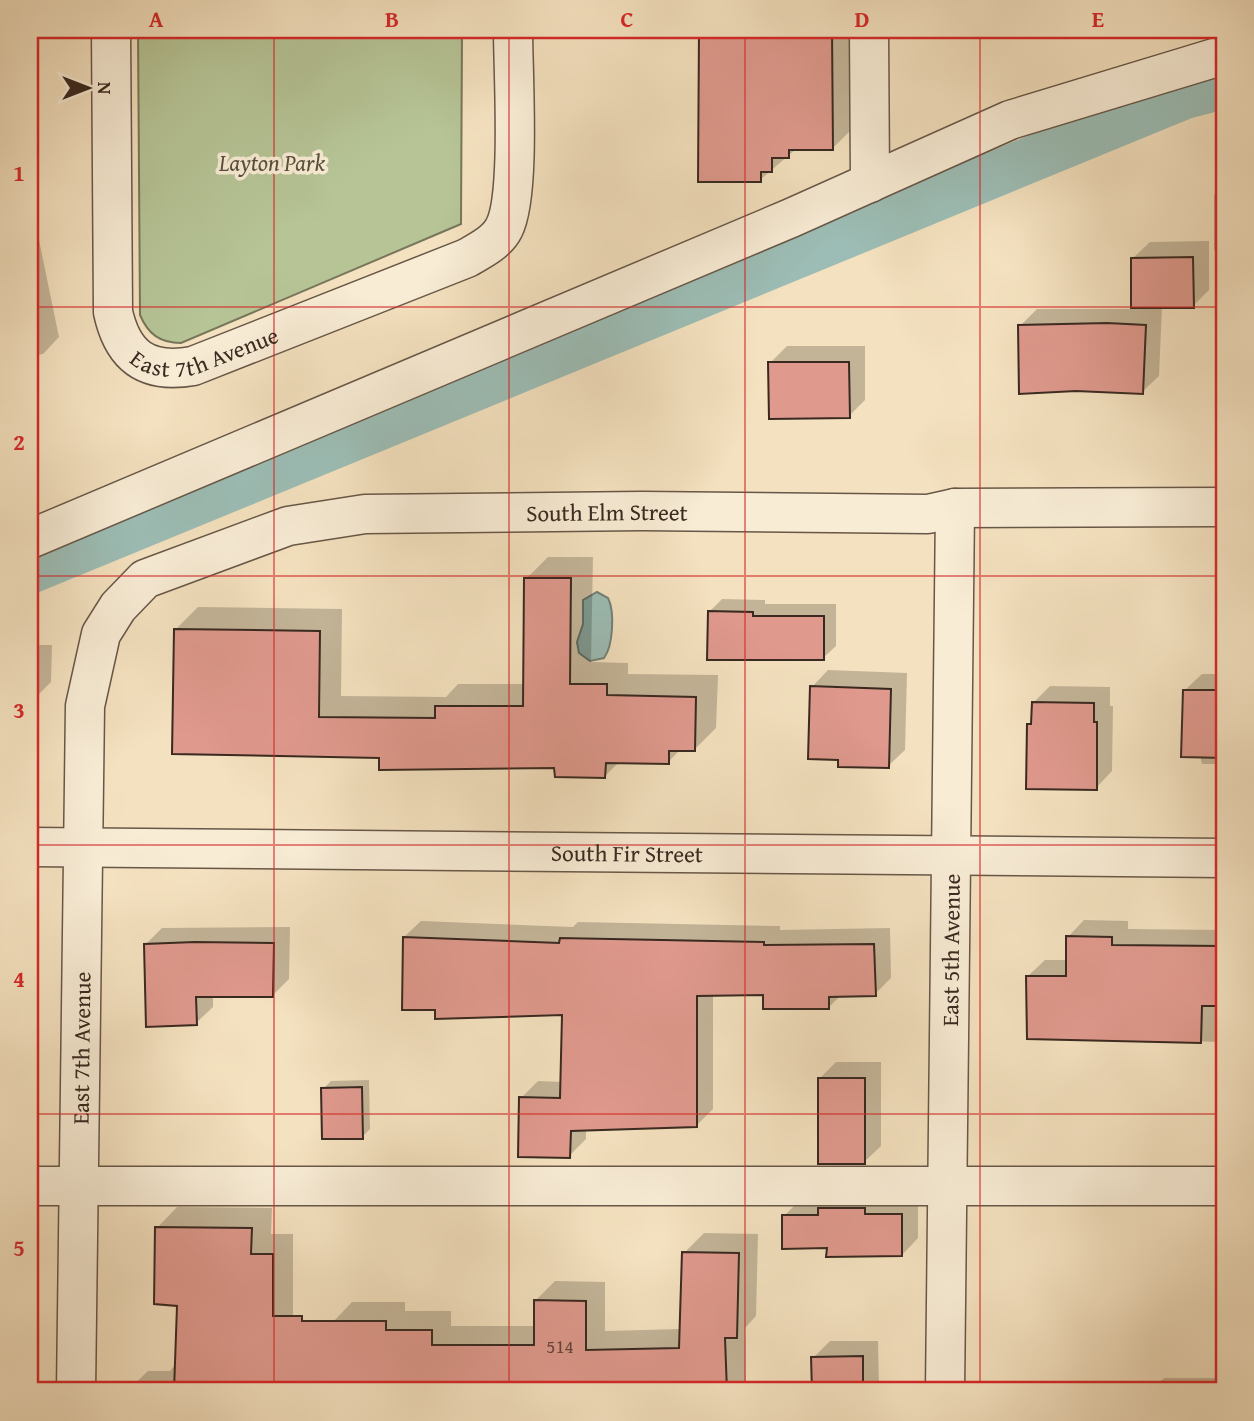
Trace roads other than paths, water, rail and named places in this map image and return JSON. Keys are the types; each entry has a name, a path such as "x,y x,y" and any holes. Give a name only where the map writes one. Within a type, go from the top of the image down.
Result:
{"street":[{"name":"East 7th Avenue","path":"111,30 113,312 118,335 130,354 148,364 173,370 193,366 467,258 488,246 503,232 513,198 513,30"},
{"path":"869,30 870,183"},
{"path":"30,539 870,183 1010,120 1224,55"},
{"name":"South Elm Street","path":"85,706 101,634 118,607 145,579 288,526 365,514 642,511 928,514 955,508 1224,508"},
{"name":"East 5th Avenue","path":"945,1391 955,508"},
{"name":"East 7th Avenue","path":"76,1391 85,706"},
{"name":"South Fir Street","path":"30,847 1224,858"},
{"path":"30,1186 1224,1186"}],"water":[{"path":"597,592 608,598 612,612 612,629 604,658 590,661 579,653 577,642 583,624 583,600"}],"waterway":[{"path":"30,571 1185,96 1224,86"}],"park label":[{"name":"Layton Park","path":"272,162"}]}
